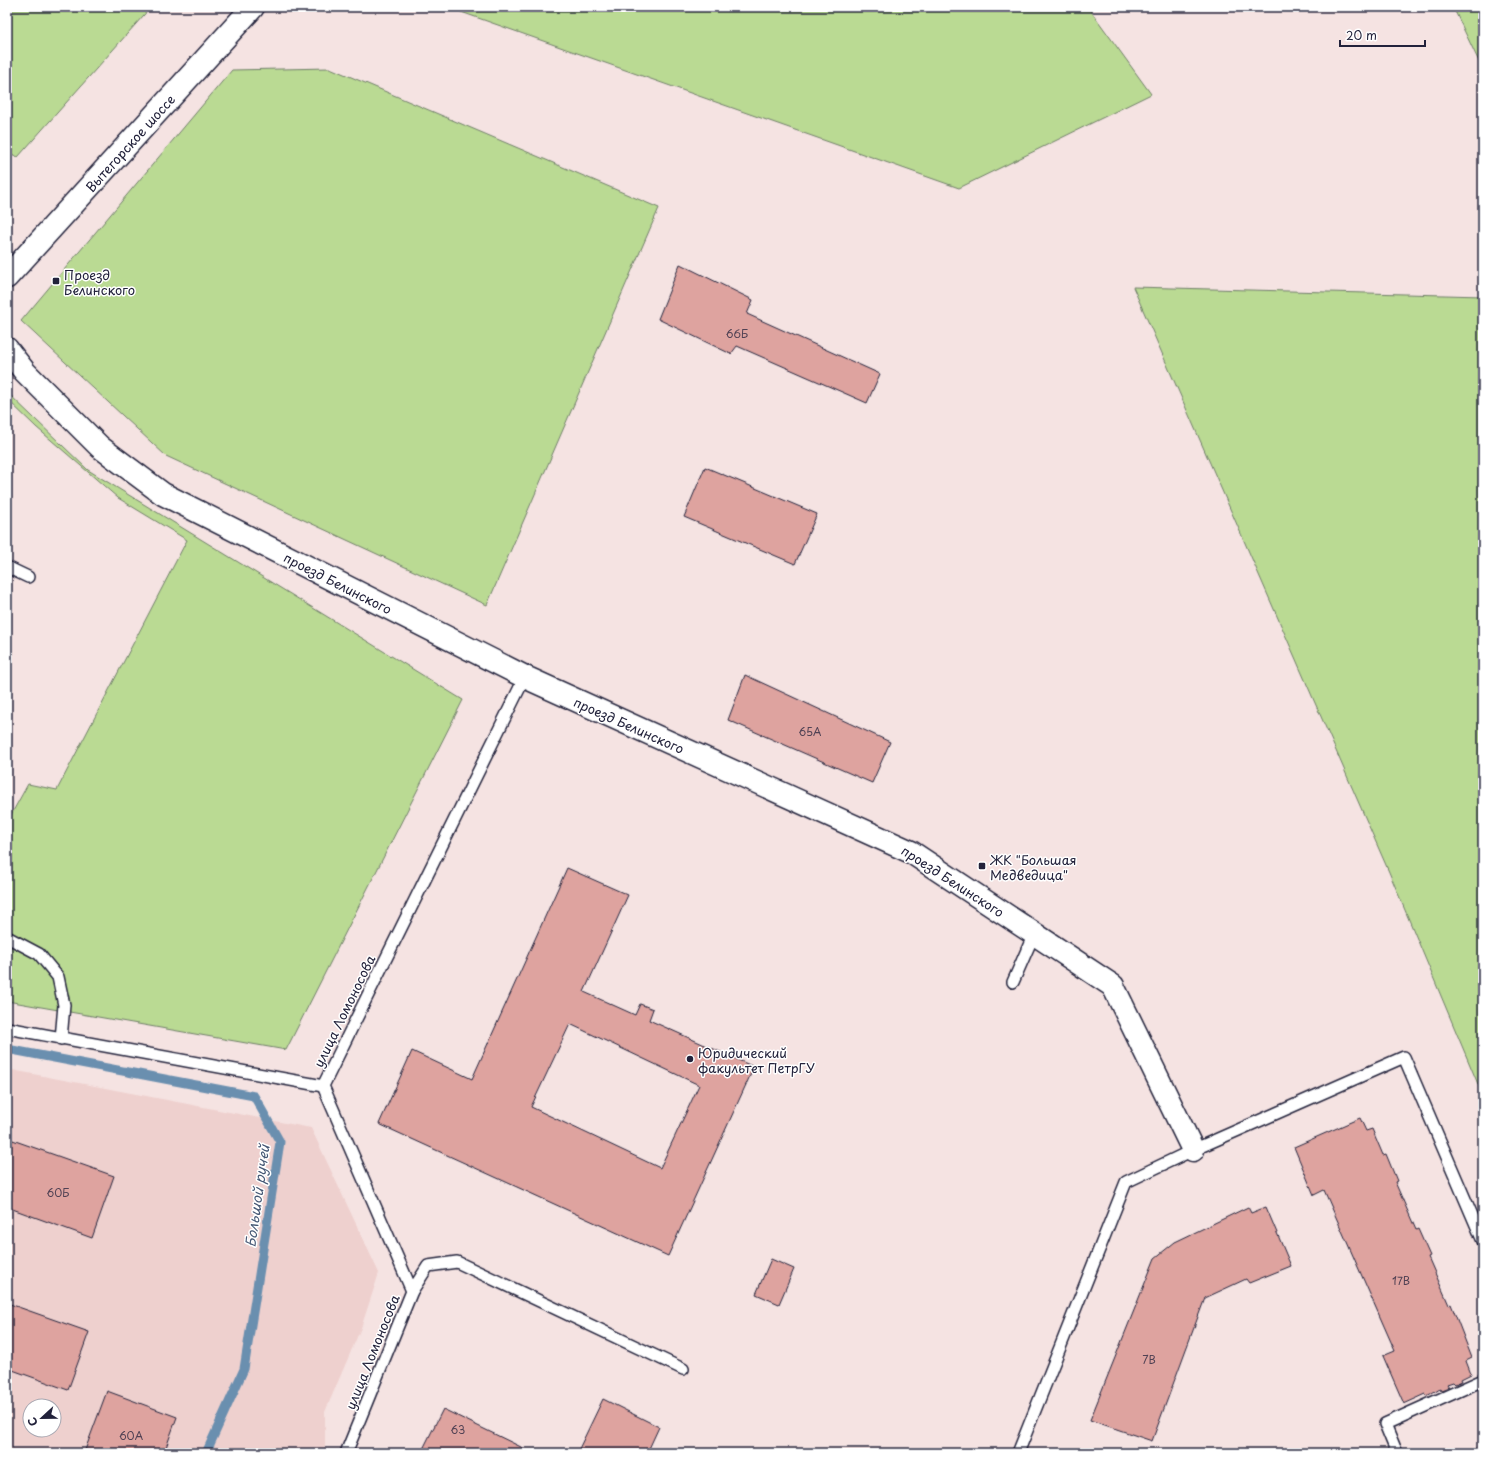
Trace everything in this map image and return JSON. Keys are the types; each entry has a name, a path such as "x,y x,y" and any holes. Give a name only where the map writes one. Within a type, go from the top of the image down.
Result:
{"street":[{"name":"Вытегорское шоссе","path":"7,278 253,7"},
{"name":"проезд Белинского","path":"7,349 25,372 100,447 163,494 525,677 911,852 1113,986 1193,1150"}],"lane":[{"path":"7,567 28,577"},
{"name":"улица Ломоносова","path":"346,1453 412,1291 323,1086 525,677"},
{"path":"1012,982 1034,934"},
{"path":"7,937 39,954 58,977 64,1005 61,1039"},
{"path":"7,1028 323,1086"},
{"path":"1018,1453 1126,1182 1193,1150 1404,1057 1483,1241"},
{"path":"412,1291 428,1266 457,1262 683,1369"},
{"path":"1397,1453 1385,1424 1483,1380"}],"shaded area":[{"path":"7,1069 311,1128 379,1273 361,1328 325,1412 325,1453 7,1453"}],"green space":[{"path":"7,7 151,7 18,157 7,152"},
{"path":"447,7 1088,7 1151,94 959,188"},
{"path":"1453,7 1483,7 1483,70"},
{"path":"330,68 659,208 487,605 166,456 21,321 232,70"},
{"path":"1133,287 1483,296 1483,1096 1389,872"},
{"path":"7,392 88,470 463,700 286,1050 7,1001 7,822 28,784 57,790 187,540 118,498 36,427 7,399"}],"building":[{"path":"680,264 753,300 747,314 880,374 867,403 737,346 731,354 658,319"},
{"path":"705,467 817,514 795,564 684,517"},
{"path":"745,675 890,742 872,783 728,720"},
{"name":"Юридический факультет ПетрГУ","path":"567,868 628,895 584,992 635,1015 640,1004 653,1009 649,1020 754,1067 668,1256 379,1124 412,1051 472,1079","holes":["570,1024 699,1085 660,1168 531,1107"]},
{"path":"1360,1118 1366,1131 1372,1129 1383,1155 1386,1154 1397,1181 1395,1182 1416,1230 1418,1229 1430,1256 1428,1257 1449,1305 1451,1304 1472,1358 1466,1361 1471,1374 1461,1379 1462,1381 1455,1384 1453,1382 1447,1384 1449,1387 1441,1390 1440,1388 1427,1396 1426,1394 1404,1404 1383,1356 1395,1351 1324,1190 1314,1195 1294,1147"},
{"path":"7,1138 114,1176 92,1238 7,1207"},
{"path":"1248,1207 1251,1213 1266,1207 1291,1266 1249,1283 1246,1279 1205,1298 1152,1441 1090,1420 1155,1258 1175,1242"},
{"path":"771,1259 794,1269 779,1304 756,1294"},
{"path":"7,1303 89,1332 68,1390 7,1368"},
{"path":"107,1391 177,1417 164,1453 84,1453"},
{"path":"603,1399 659,1427 647,1453 577,1453"},
{"path":"443,1409 523,1448 521,1453 421,1453"}],"waterway":[{"name":"Большой ручей","path":"7,1049 254,1096 280,1142 244,1369 206,1453"}],"place":[{"name":"Проезд Белинского","path":"56,281"},
{"name":"ЖК \"Большая Медведица\"","path":"982,866"},
{"name":"Юридический факультет ПетрГУ","path":"690,1059"}]}
